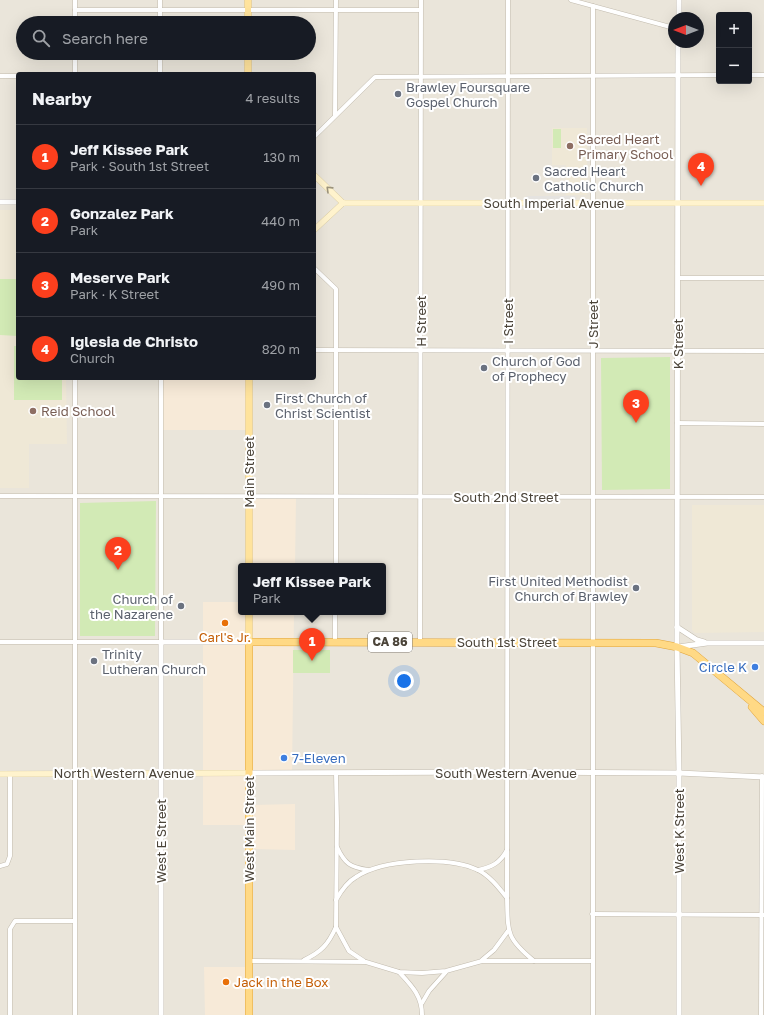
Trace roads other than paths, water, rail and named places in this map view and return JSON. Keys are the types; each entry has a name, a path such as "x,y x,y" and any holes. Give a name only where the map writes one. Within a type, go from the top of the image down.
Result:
{"highway":[{"name":"South 1st Street","path":"248,642 593,642 656,643 677,647"},
{"name":"West Main Street","path":"248,642 249,1015"},
{"name":"CA 86","path":"677,647 693,653 764,712"},
{"name":"CA 86","path":"743,696 764,721"}],"main road":[{"path":"248,0 248,16"},
{"path":"248,60 248,72"},
{"path":"316,177 343,203 316,228"},
{"name":"South Imperial Avenue","path":"343,203 764,203"},
{"name":"Main Street","path":"249,380 249,563"},
{"path":"248,642 249,615"},
{"name":"North Western Avenue","path":"0,774 249,773"}],"street":[{"path":"75,0 75,16"},
{"path":"160,0 160,16"},
{"path":"335,115 336,0"},
{"name":"H Street","path":"420,643 421,0"},
{"name":"I Street","path":"508,0 508,931"},
{"path":"571,0 668,26"},
{"path":"678,12 679,0"},
{"name":"J Street","path":"593,6 593,1015"},
{"path":"75,10 420,10"},
{"name":"K Street","path":"677,647 678,48"},
{"path":"75,60 75,72"},
{"path":"160,60 160,72"},
{"path":"316,135 375,77 716,75"},
{"path":"752,75 764,75"},
{"path":"0,76 16,76"},
{"path":"0,202 16,202"},
{"path":"316,270 336,289 336,563"},
{"path":"678,278 764,278"},
{"path":"316,350 764,351"},
{"path":"74,1015 76,774 75,380"},
{"path":"160,380 162,642"},
{"path":"678,423 764,424"},
{"name":"South 2nd Street","path":"0,496 593,498 764,497"},
{"path":"335,615 335,642"},
{"path":"677,627 696,640 707,643"},
{"path":"0,642 248,642"},
{"name":"West E Street","path":"162,642 162,1015"},
{"name":"South 1st Street","path":"677,647 707,643 764,643"},
{"name":"West K Street","path":"677,647 680,915 679,1015"},
{"name":"South Western Avenue","path":"249,773 679,773 763,776"},
{"path":"304,961 319,952 331,938 336,927 336,773"},
{"path":"0,866 7,864 10,856 10,774"},
{"path":"761,1015 763,979 763,776"},
{"path":"336,845 343,861 356,868 368,870"},
{"path":"478,870 491,867 502,859 507,849"},
{"path":"336,900 345,886 355,877 368,870 407,862 423,861 444,862 478,870 488,877 507,898"},
{"path":"592,914 763,915"},
{"path":"10,1015 10,929 15,921 74,921"},
{"path":"336,927 349,951 366,962"},
{"path":"482,961 494,950 508,931 524,952 534,961"},
{"path":"249,961 366,962 399,972 422,973 446,971 482,961 592,961"},
{"path":"422,1015 422,1003 446,971"},
{"path":"399,972 422,1003"}],"place":[{"name":"Brawley Foursquare Gospel Church","path":"398,94"},
{"name":"Sacred Heart Primary School","path":"570,146"},
{"name":"Sacred Heart Catholic Church","path":"536,178"},
{"name":"Iglesia de Christo","path":"701,186"},
{"name":"Church of God of Prophecy","path":"484,368"},
{"name":"First Church of Christ Scientist","path":"267,405"},
{"name":"Reid School","path":"33,411"},
{"name":"Meserve Park","path":"636,423"},
{"name":"Gonzalez Park","path":"118,570"},
{"name":"First United Methodist Church of Brawley","path":"636,588"},
{"name":"Church of the Nazarene","path":"181,606"},
{"name":"Carl's Jr.","path":"225,623"},
{"name":"Trinity Lutheran Church","path":"94,661"},
{"name":"Jeff Kissee Park","path":"312,661"},
{"name":"Circle K","path":"755,667"},
{"name":"7-Eleven","path":"284,758"},
{"name":"Jack in the Box","path":"226,982"}]}
